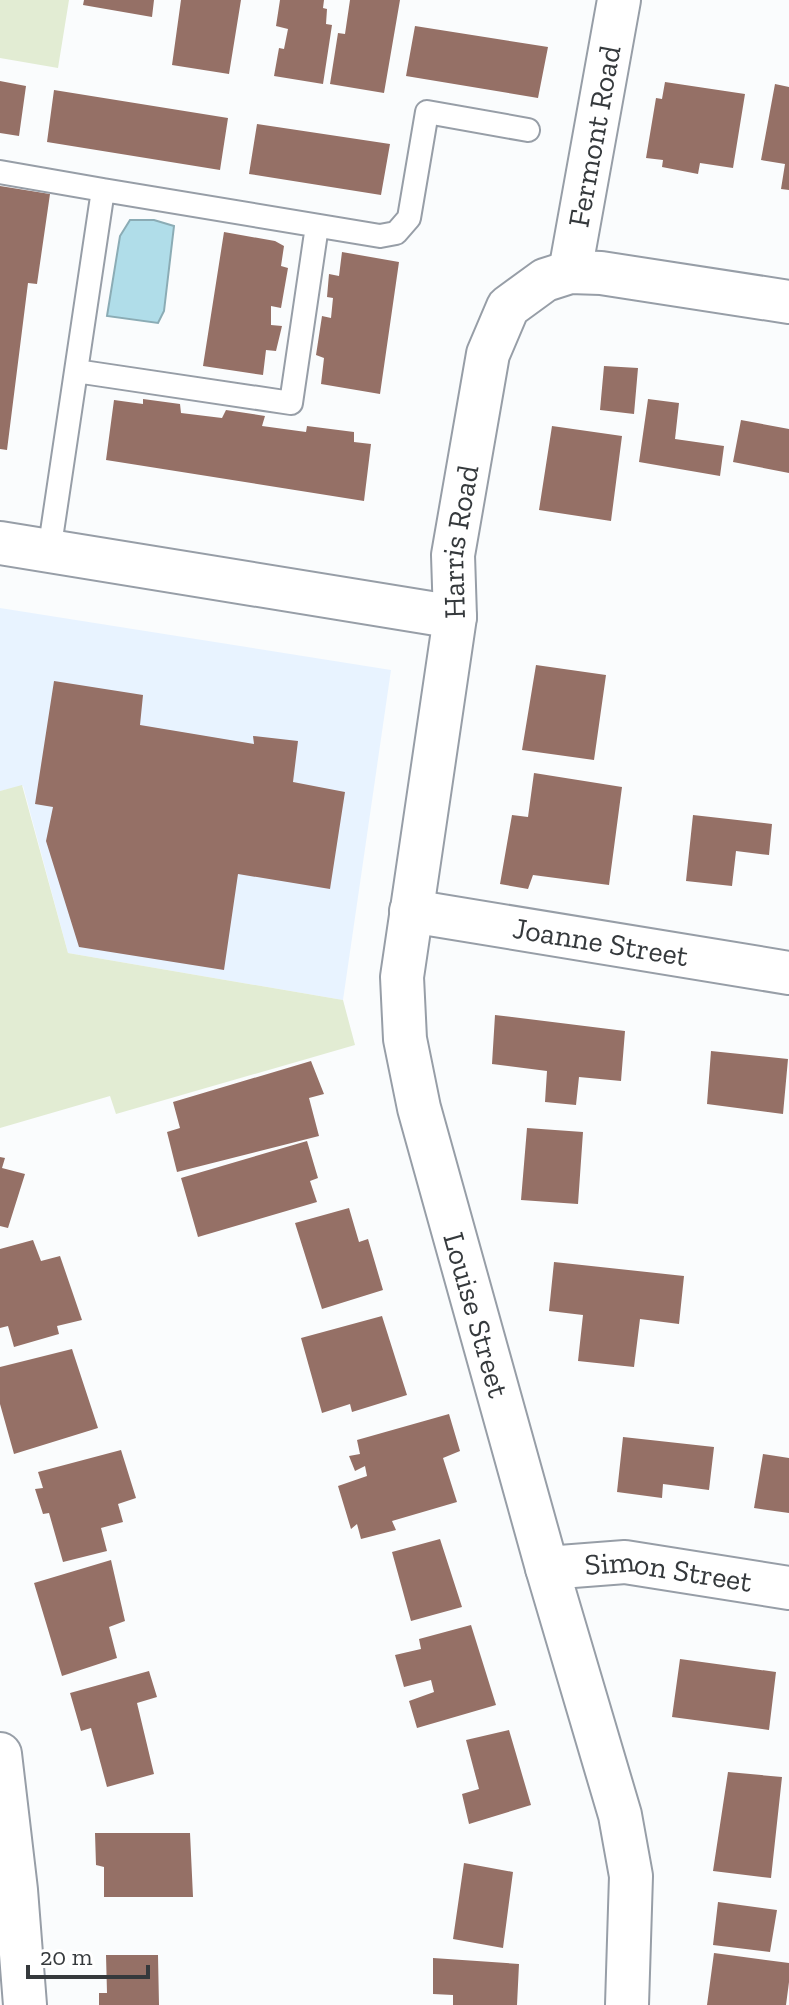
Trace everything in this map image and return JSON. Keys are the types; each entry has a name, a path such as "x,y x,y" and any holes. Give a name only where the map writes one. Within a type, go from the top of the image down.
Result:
{"street":[{"name":"Fermont Road","path":"570,272 619,0"},
{"name":"Harris Road","path":"0,543 455,617 453,555 488,354 508,307 545,280 570,272 601,273 789,302"},
{"name":"Louise Street","path":"455,617 402,977 405,1039 416,1095 547,1568 620,1815 631,1876 627,2005"},
{"name":"Joanne Street","path":"411,911 789,973"},
{"name":"Simon Street","path":"547,1568 625,1562 789,1588"},
{"path":"0,1754 16,1890 25,2005"}],"lane":[{"path":"0,172 380,236 396,233 409,218 427,112 528,130"},
{"path":"49,552 103,190"},
{"path":"76,371 291,403 317,226"}],"shaded area":[{"path":"0,608 391,670 343,1000 68,953 23,786 0,791"}],"green space":[{"path":"0,0 69,0 58,68 0,58"},
{"path":"22,785 68,953 343,1000 355,1045 116,1114 110,1096 0,1128 0,791"}],"water":[{"path":"130,220 154,220 174,226 164,311 158,323 107,316 120,236"}],"building":[{"path":"84,0 154,0 152,17 83,5"},
{"path":"181,0 241,0 229,74 172,65"},
{"path":"280,0 324,0 326,24 332,25 323,84 274,76 279,48 284,49 288,29 276,26"},
{"path":"350,0 400,0 384,93 330,84 338,33 345,34"},
{"path":"415,26 548,47 538,98 406,76"},
{"path":"0,81 26,86 19,136 0,133"},
{"path":"665,82 745,94 733,168 700,163 698,174 662,167 663,160 646,158 656,98 662,99"},
{"path":"775,84 789,87 789,190 781,189 785,164 761,160"},
{"path":"54,90 228,118 220,170 47,142"},
{"path":"257,124 390,144 381,195 249,174"},
{"path":"0,186 50,194 37,284 28,283 7,450 0,449"},
{"path":"224,232 275,241 284,246 281,266 288,268 281,308 271,306 271,325 282,326 276,351 266,350 263,375 203,366"},
{"path":"342,252 399,262 380,394 321,384 324,358 316,355 322,316 331,318 333,298 327,297 329,274 339,276"},
{"path":"604,366 638,368 634,414 600,410"},
{"path":"143,399 180,404 181,413 222,418 226,410 265,416 262,426 306,432 307,426 354,432 354,442 371,444 364,501 106,460 114,400 143,404"},
{"path":"648,399 679,403 675,439 724,446 720,476 639,462"},
{"path":"741,420 789,429 789,473 733,462"},
{"path":"552,426 622,436 611,521 539,510"},
{"path":"536,665 606,675 594,760 522,750"},
{"path":"54,681 143,695 140,725 254,744 253,736 298,741 293,782 345,792 330,889 238,874 224,970 79,947 46,841 53,807 35,804"},
{"path":"534,773 622,787 609,885 533,875 528,889 500,884 512,815 528,817"},
{"path":"693,815 772,824 769,855 736,851 732,886 686,881"},
{"path":"495,1015 625,1031 621,1081 579,1077 576,1105 545,1102 547,1071 492,1064"},
{"path":"711,1051 788,1059 783,1114 707,1104"},
{"path":"311,1061 324,1094 309,1098 319,1136 177,1172 167,1132 180,1128 173,1102"},
{"path":"527,1128 583,1132 578,1204 521,1200"},
{"path":"307,1141 318,1178 310,1181 317,1202 198,1237 181,1178"},
{"path":"0,1157 5,1158 2,1168 25,1174 8,1228 0,1226"},
{"path":"349,1208 359,1242 368,1239 383,1290 322,1309 295,1223"},
{"path":"33,1240 41,1261 60,1256 82,1320 57,1326 59,1334 14,1347 8,1326 0,1328 0,1249"},
{"path":"554,1262 684,1276 679,1324 640,1319 634,1367 578,1361 583,1315 549,1311"},
{"path":"382,1316 407,1395 352,1412 350,1404 322,1413 301,1338"},
{"path":"72,1349 98,1428 14,1454 0,1404 0,1367"},
{"path":"449,1414 460,1451 443,1458 457,1502 392,1521 396,1530 361,1539 357,1524 351,1529 338,1486 367,1476 365,1466 355,1471 349,1456 360,1454 357,1440"},
{"path":"623,1437 714,1447 709,1490 663,1484 662,1498 617,1492"},
{"path":"121,1450 136,1498 118,1504 123,1522 101,1528 107,1551 63,1562 49,1513 43,1514 35,1489 43,1488 38,1472"},
{"path":"763,1454 789,1458 789,1513 754,1508"},
{"path":"440,1539 462,1607 411,1621 392,1552"},
{"path":"111,1560 125,1621 109,1627 117,1658 62,1676 34,1583"},
{"path":"471,1625 496,1705 417,1728 409,1701 434,1692 431,1680 404,1687 395,1655 421,1649 419,1639"},
{"path":"680,1659 776,1672 769,1730 672,1717"},
{"path":"149,1671 157,1697 137,1703 154,1774 107,1787 91,1728 81,1731 70,1693"},
{"path":"509,1730 531,1805 469,1824 462,1794 479,1789 466,1740"},
{"path":"728,1772 782,1777 771,1878 713,1871"},
{"path":"95,1833 190,1833 193,1897 104,1897 104,1867 96,1865"},
{"path":"464,1863 513,1872 503,1948 453,1939"},
{"path":"718,1902 777,1910 770,1952 713,1945"},
{"path":"714,1953 789,1963 786,2005 707,2005"},
{"path":"106,1955 158,1955 159,2005 99,2005 99,1993 107,1993"},
{"path":"433,1958 519,1964 517,2005 453,2005 453,1995 433,1994"}]}
